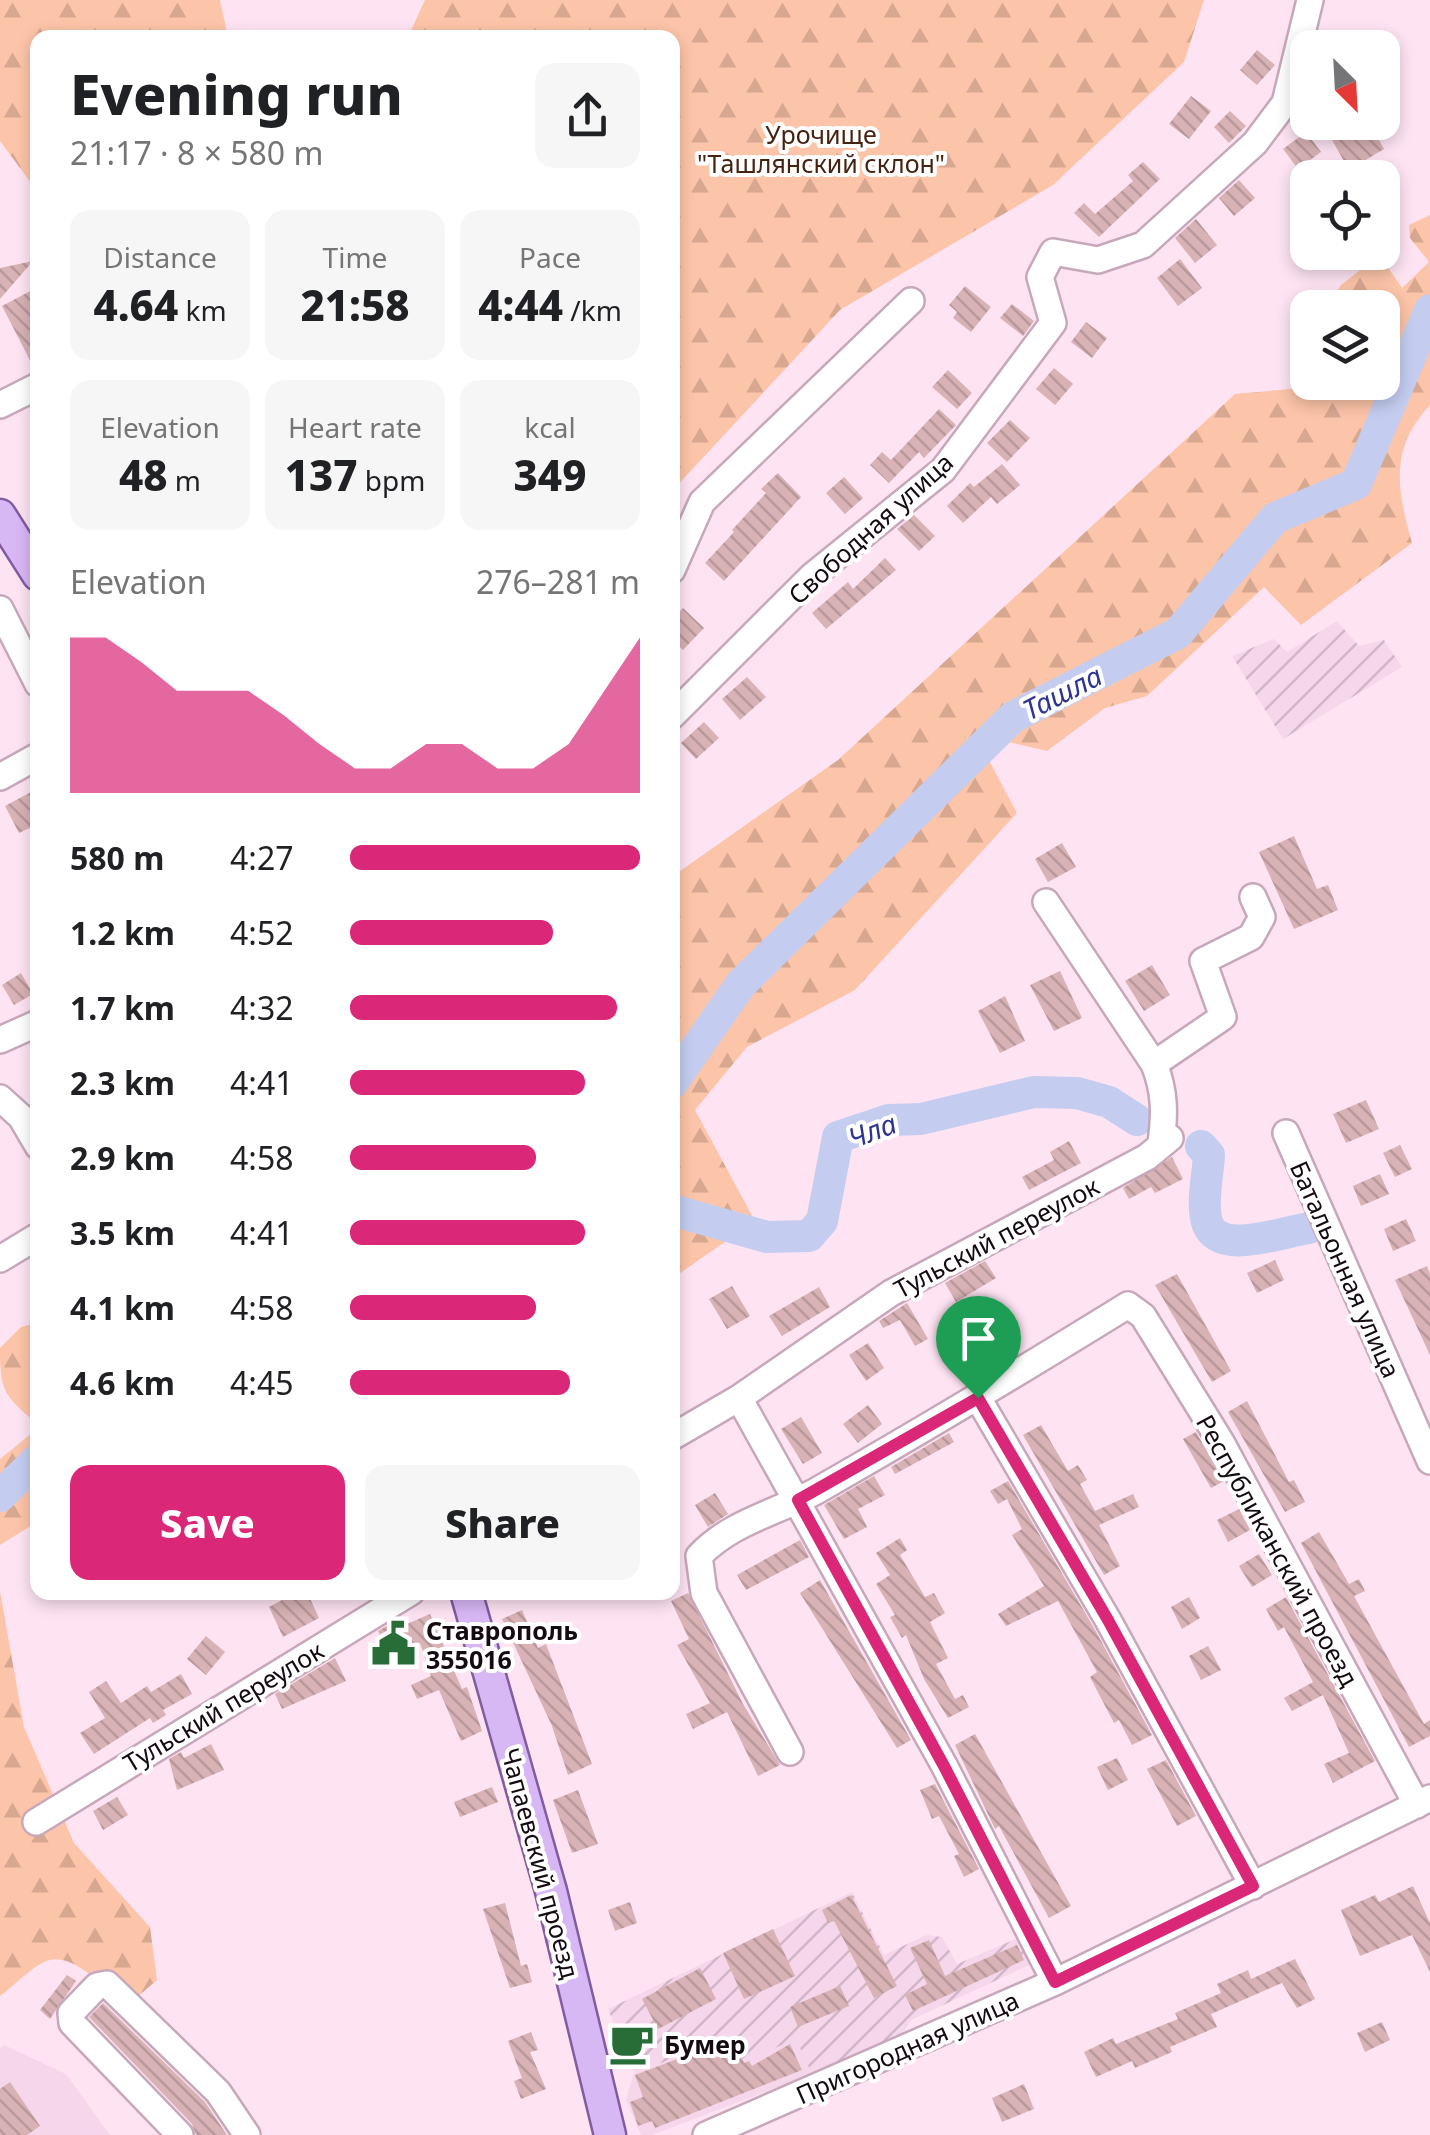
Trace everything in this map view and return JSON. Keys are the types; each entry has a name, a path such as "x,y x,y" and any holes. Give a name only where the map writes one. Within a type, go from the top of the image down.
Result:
{"main road":[{"path":"0,514 30,557"},
{"name":"Чапаевский проезд","path":"468,1600 551,1890 610,2135"}],"street":[{"name":"Свободная улица","path":"680,707 811,577 943,470 1053,323 1040,277 1054,252 1098,260 1143,244 1256,143 1285,103 1310,0"},
{"path":"680,552 702,502 911,301"},
{"path":"0,404 30,390"},
{"path":"0,608 30,668"},
{"path":"0,777 30,760"},
{"path":"1046,902 1154,1064 1224,1018 1203,961 1251,937 1262,918 1253,897"},
{"path":"0,1040 30,1027"},
{"name":"Тульский переулок","path":"680,1433 739,1398 891,1293 1147,1157 1165,1140 1164,1098 1154,1064"},
{"path":"0,1098 30,1133"},
{"name":"Батальонная улица","path":"1286,1133 1430,1461"},
{"path":"0,1259 30,1241"},
{"name":"Республиканский проезд","path":"978,1398 1128,1304 1143,1316 1222,1442 1424,1801"},
{"path":"739,1398 944,1766 1055,1982"},
{"path":"790,1752 704,1592 698,1574 700,1556 724,1532 798,1500 978,1398 1108,1620 1253,1886"},
{"name":"Тульский переулок","path":"36,1822 398,1600"},
{"name":"Пригородная улица","path":"706,2135 758,2124 1424,1801"},
{"path":"180,2135 72,2023 71,2013 97,1986 107,1984 218,2092 248,2135"}],"shaded area":[{"path":"1337,621 1359,646 1384,640 1402,667 1283,739 1232,656 1274,639 1287,652"},
{"path":"852,1892 884,1955 926,1935 942,1937 957,1964 1023,1936 1036,1962 911,2020 903,2033 812,2074 796,2039 744,2061 735,2035 634,2073 608,2009"},
{"path":"735,2034 796,2038 812,2074 652,2135 641,2135 626,2100 634,2073"},
{"path":"4,2045 66,2074 110,2135 0,2135 0,2048"}],"green space":[{"path":"0,0 220,0 226,30 30,30 30,182 0,141"},
{"name":"Урочище \"Ташлянский склон\"","path":"425,0 1204,0 1184,62 1053,185 840,310 680,482 680,30 411,30"},
{"path":"1430,215 1430,405 1408,438 1400,470 1412,543 1301,625 1264,587 1147,696 1105,708 1047,751 975,734 1017,813 855,990 747,1047 695,1110 755,1221 680,1273 680,871 838,760 1235,394 1290,389 1290,400 1400,400 1400,290 1338,290 1360,270 1390,270 1402,288 1429,262 1410,238 1409,225"},
{"path":"30,1325 30,1418 6,1392 1,1374 0,1348 21,1327"},
{"path":"30,1435 30,1526 0,1545 0,1459"},
{"path":"0,1591 24,1727 74,1843 150,1927 157,1980 135,1999 113,1991 68,1961 56,1959 38,1965 0,1996"}],"building":[{"path":"1257,50 1275,65 1257,85 1240,70"},
{"path":"1191,96 1211,111 1189,139 1169,124"},
{"path":"1230,111 1246,126 1229,143 1214,127"},
{"path":"1295,140 1312,140 1321,152 1310,160 1291,160 1283,149"},
{"path":"1332,140 1379,140 1384,149 1366,160 1343,160"},
{"path":"1143,162 1160,179 1099,237 1074,213 1084,203 1095,214 1133,181 1128,175"},
{"path":"1239,180 1255,198 1234,216 1219,198"},
{"path":"1196,219 1217,245 1195,263 1175,238"},
{"path":"1180,259 1202,288 1178,306 1157,278"},
{"path":"30,262 0,299 0,268"},
{"path":"965,286 991,307 971,332 953,318 957,312 949,305"},
{"path":"30,291 30,360 2,306"},
{"path":"1012,304 1034,321 1023,336 1000,318"},
{"path":"1086,322 1107,338 1092,358 1071,342"},
{"path":"1054,368 1073,384 1055,405 1036,389"},
{"path":"948,370 972,393 957,409 932,387"},
{"path":"939,409 956,425 924,458 919,452 889,483 870,465 882,452 891,460"},
{"path":"1010,420 1030,438 1007,462 987,443"},
{"path":"1002,464 1020,485 997,504 991,497 963,523 947,506 970,483 974,487"},
{"path":"778,473 801,497 724,581 705,563 766,493 761,489"},
{"path":"844,477 863,498 845,514 826,493"},
{"path":"914,515 935,536 919,551 897,529"},
{"path":"885,558 896,570 826,629 812,613 848,582 853,589"},
{"path":"683,608 704,628 683,650 680,647"},
{"path":"747,677 766,697 740,720 722,699"},
{"path":"704,722 719,738 696,759 681,743"},
{"path":"30,793 30,828 19,833 5,806"},
{"path":"1294,836 1317,889 1328,885 1338,910 1294,929 1259,852"},
{"path":"1062,843 1076,867 1048,882 1035,859"},
{"path":"1152,965 1170,995 1144,1011 1125,981"},
{"path":"1060,971 1082,1018 1054,1031 1030,985"},
{"path":"21,973 30,996 14,1005 2,985"},
{"path":"1005,996 1025,1041 1000,1053 978,1011"},
{"path":"1366,1100 1379,1129 1346,1143 1333,1114"},
{"path":"1069,1141 1081,1163 1029,1190 1022,1177 1054,1160 1050,1152"},
{"path":"1400,1145 1412,1169 1395,1177 1383,1153"},
{"path":"1172,1157 1183,1179 1155,1193 1151,1187 1129,1199 1123,1188"},
{"path":"1380,1174 1389,1194 1361,1206 1353,1186"},
{"path":"1406,1219 1416,1241 1393,1251 1384,1229"},
{"path":"1275,1260 1284,1280 1257,1293 1247,1273"},
{"path":"985,1261 996,1278 956,1302 945,1283"},
{"path":"1427,1266 1430,1274 1430,1355 1395,1280"},
{"path":"1177,1274 1231,1371 1212,1382 1155,1285"},
{"path":"732,1286 750,1316 727,1329 709,1299"},
{"path":"819,1287 830,1307 782,1336 769,1316"},
{"path":"907,1303 928,1339 915,1346 900,1320 883,1328 879,1321"},
{"path":"868,1343 884,1368 866,1381 849,1355"},
{"path":"1247,1401 1289,1482 1294,1480 1305,1502 1285,1512 1228,1412"},
{"path":"868,1405 882,1424 858,1443 843,1424"},
{"path":"801,1417 822,1453 803,1464 781,1429"},
{"path":"1041,1425 1068,1471 1078,1465 1087,1480 1080,1484 1095,1511 1133,1494 1139,1507 1099,1525 1120,1566 1104,1575 1023,1435"},
{"path":"1196,1432 1224,1481 1211,1488 1183,1439"},
{"path":"949,1433 954,1442 895,1474 891,1467"},
{"path":"874,1476 885,1495 858,1509 867,1527 844,1539 824,1505"},
{"path":"1008,1481 1152,1735 1132,1745 1119,1720 1114,1723 1090,1677 1097,1672 1058,1601 1006,1626 998,1614 1044,1586 1012,1535 1022,1529 1007,1499 998,1504 990,1491"},
{"path":"715,1493 728,1514 708,1527 695,1505"},
{"path":"1239,1509 1250,1530 1228,1542 1217,1520"},
{"path":"1319,1532 1349,1584 1359,1579 1365,1591 1354,1596 1424,1724 1430,1720 1430,1736 1409,1747 1301,1543"},
{"path":"900,1538 907,1550 900,1555 925,1597 934,1593 945,1613 930,1622 948,1658 936,1664 955,1699 963,1695 969,1707 948,1718 924,1679 906,1635 902,1638 890,1617 895,1615 876,1584 890,1575 876,1553"},
{"path":"800,1540 809,1557 746,1590 737,1575"},
{"path":"1259,1554 1272,1575 1252,1587 1239,1566"},
{"path":"820,1580 911,1740 897,1748 800,1593"},
{"path":"688,1593 743,1704 780,1765 758,1776 727,1712 693,1729 686,1714 710,1703 677,1645 689,1639 671,1601"},
{"path":"1189,1597 1200,1618 1182,1629 1171,1607"},
{"path":"1286,1597 1375,1761 1333,1783 1324,1764 1349,1753 1323,1695 1292,1711 1284,1698 1313,1682 1284,1627 1278,1631 1266,1609"},
{"path":"282,1600 311,1600 319,1618 283,1637 269,1607"},
{"path":"522,1610 538,1648 546,1644 592,1764 568,1775 552,1726 502,1619"},
{"path":"430,1614 462,1689 467,1687 482,1731 461,1741 439,1690 417,1699 411,1685 431,1676 420,1643 391,1657 378,1631 390,1624 393,1630"},
{"path":"206,1636 225,1652 206,1675 187,1659"},
{"path":"1208,1646 1221,1670 1201,1680 1189,1656"},
{"path":"335,1658 346,1681 282,1709 275,1694"},
{"path":"181,1674 192,1694 163,1710 166,1715 153,1723 150,1718 94,1754 80,1733 105,1718 89,1692 106,1681 121,1703 147,1686 151,1692"},
{"path":"975,1734 1071,1906 1049,1918 999,1826 995,1829 955,1745"},
{"path":"211,1744 224,1770 177,1790 169,1759 181,1752 184,1758"},
{"path":"1117,1758 1128,1780 1108,1790 1097,1767"},
{"path":"1166,1760 1196,1816 1177,1826 1147,1769"},
{"path":"935,1784 979,1869 964,1877 954,1856 959,1854 939,1816 932,1819 920,1790"},
{"path":"492,1787 498,1802 460,1817 454,1802"},
{"path":"578,1790 598,1844 572,1853 553,1800"},
{"path":"117,1797 128,1815 103,1830 93,1811"},
{"path":"1413,1886 1430,1923 1430,1972 1412,1935 1360,1956 1341,1910 1375,1895 1379,1902"},
{"path":"851,1895 897,1986 874,1998 834,1921 828,1923 822,1910"},
{"path":"630,1902 637,1923 615,1931 608,1910"},
{"path":"505,1903 521,1966 527,1964 532,1982 510,1988 483,1909"},
{"path":"773,1929 795,1976 744,1999 723,1953"},
{"path":"929,1940 945,1976 1017,1945 1024,1960 913,2011 905,1995 927,1984 910,1948"},
{"path":"1295,1959 1315,1999 1297,2008 1282,1983 1211,2014 1217,2027 1170,2047 1172,2052 1135,2068 1132,2061 1096,2077 1084,2052 1113,2038 1116,2044 1178,2019 1175,2013 1221,1993 1217,1984 1248,1970 1251,1979"},
{"path":"700,1968 716,1999 658,2029 642,1999"},
{"path":"67,1975 76,1981 50,2019 40,2010"},
{"path":"840,1986 849,2006 798,2027 790,2007"},
{"path":"103,2003 205,2102 227,2135 196,2135 192,2124 89,2017"},
{"path":"1382,2022 1390,2040 1365,2052 1357,2033"},
{"path":"531,2032 538,2050 530,2052 546,2089 521,2099 514,2081 522,2078 508,2041"},
{"path":"735,2037 744,2063 749,2061 752,2066 790,2044 802,2070 655,2128 652,2121 638,2126 630,2102 643,2097 635,2075"},
{"path":"10,2082 40,2126 27,2135 0,2135 0,2089"},
{"path":"1024,2084 1034,2109 1002,2122 992,2098"}],"waterway":[{"name":"Ташла","path":"680,1072 741,984 1013,717 1178,633 1275,518 1356,484 1430,310"},
{"name":"Чла","path":"680,1212 767,1237 809,1236 822,1221 838,1137 889,1120 921,1119 1034,1092 1077,1093 1109,1102 1137,1120"},
{"name":"Чла","path":"1201,1146 1209,1155 1205,1203 1211,1230 1221,1237 1250,1240 1309,1228"},
{"name":"Ташла","path":"0,1496 30,1467"}],"place":[{"name":"Ставрополь 355016","path":"393,1644"},
{"name":"Бумер","path":"631,2044"}],"route":[{"path":"978,1398 1108,1620 1253,1886 1055,1982 944,1766 798,1500 978,1398"}]}
